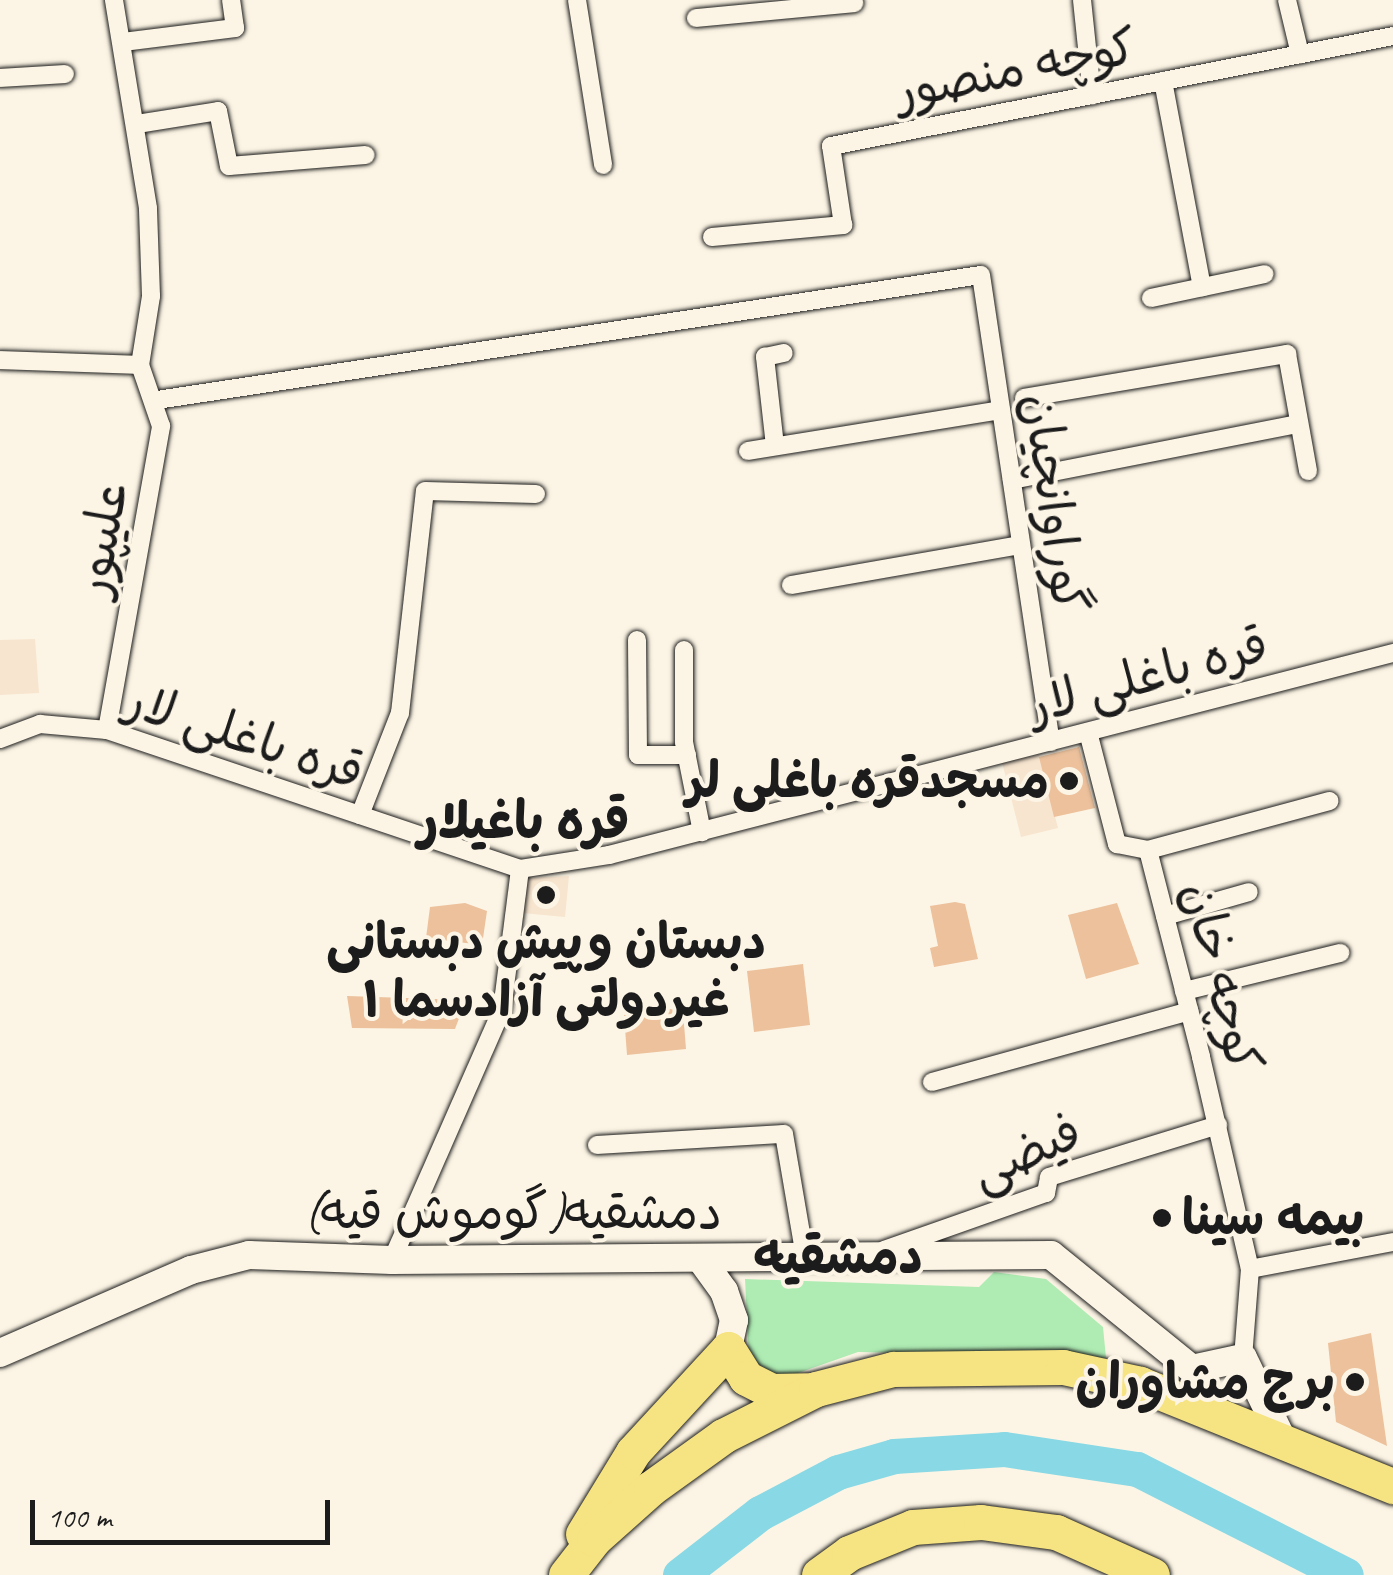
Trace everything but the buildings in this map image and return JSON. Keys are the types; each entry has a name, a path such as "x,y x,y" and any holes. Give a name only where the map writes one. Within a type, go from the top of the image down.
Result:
{"highway":[{"path":"562,1575 633,1452 728,1349 746,1378 771,1391 816,1390"},
{"path":"562,1575 594,1539 651,1488 723,1436 816,1390 894,1369 1063,1367 1140,1384 1393,1486"},
{"path":"819,1575 849,1553 912,1527 981,1522 1056,1532 1152,1575"}],"main road":[{"name":"دمشقیه(گوموش قیه)","path":"0,1354 191,1270 249,1255 392,1260 1051,1255 1192,1368 1243,1358"},
{"path":"700,1258 724,1291 734,1320 728,1349"},
{"path":"1243,1358 1282,1439"}],"street":[{"path":"0,360 140,365 152,296 137,124 114,0"},
{"path":"122,42 236,28 231,0"},
{"path":"577,0 603,165"},
{"path":"1082,0 1092,95"},
{"path":"1287,0 1300,54"},
{"path":"696,18 844,2"},
{"name":"کوچه منصور","path":"712,237 843,225 832,146 1393,36"},
{"path":"0,78 66,74"},
{"path":"1163,81 1202,287"},
{"path":"137,124 218,111 229,166 366,155"},
{"path":"1151,298 1265,274"},
{"name":"گوراوانچیان","path":"157,400 981,276 1051,742"},
{"path":"774,446 765,356 784,353"},
{"path":"1024,398 1288,354 1308,471"},
{"name":"علیپور","path":"107,730 159,444 157,400 140,365"},
{"path":"748,450 1001,410"},
{"path":"1012,480 1298,424"},
{"path":"360,815 400,713 426,491 536,494"},
{"path":"790,584 1021,545"},
{"path":"637,640 638,755 686,754"},
{"path":"684,650 686,754 702,832"},
{"name":"قره باغلی لار","path":"0,739 40,724 107,730 520,869 702,832 1393,653"},
{"name":"کوچه خان","path":"1088,732 1118,844 1148,850 1218,1124 1250,1268 1243,1358"},
{"path":"1148,850 1330,801"},
{"path":"392,1260 502,1010 520,869"},
{"path":"1165,916 1250,892"},
{"path":"1184,991 1340,953"},
{"path":"932,1082 1189,1012"},
{"name":"فیضی","path":"867,1256 1046,1193 1049,1178 1218,1124"},
{"path":"596,1145 784,1134 806,1257"},
{"path":"1250,1268 1393,1242"}],"shaded area":[{"path":"35,639 39,693 0,695 0,640"},
{"path":"1039,755 1058,828 1021,837 1002,762"},
{"name":"دبستان وپیش دبستانی غیردولتی آزادسما ۱","path":"569,876 565,917 522,913 528,878"}],"green space":[{"path":"994,1272 1046,1279 1103,1327 1106,1358 858,1352 781,1379 749,1358 745,1279 979,1287"}],"waterway":[{"path":"680,1575 760,1513 838,1472 894,1456 1004,1449 1137,1469 1346,1575"}],"place":[{"name":"مسجدقره باغلی لر","path":"1069,781"},
{"name":"دبستان وپیش دبستانی غیردولتی آزادسما ۱","path":"546,895"},
{"name":"بیمه سینا","path":"1162,1218"},
{"name":"برج مشاوران","path":"1355,1382"}],"district":[{"name":"قره باغیلار","path":"524,822"},
{"name":"دمشقیه","path":"838,1257"}]}
